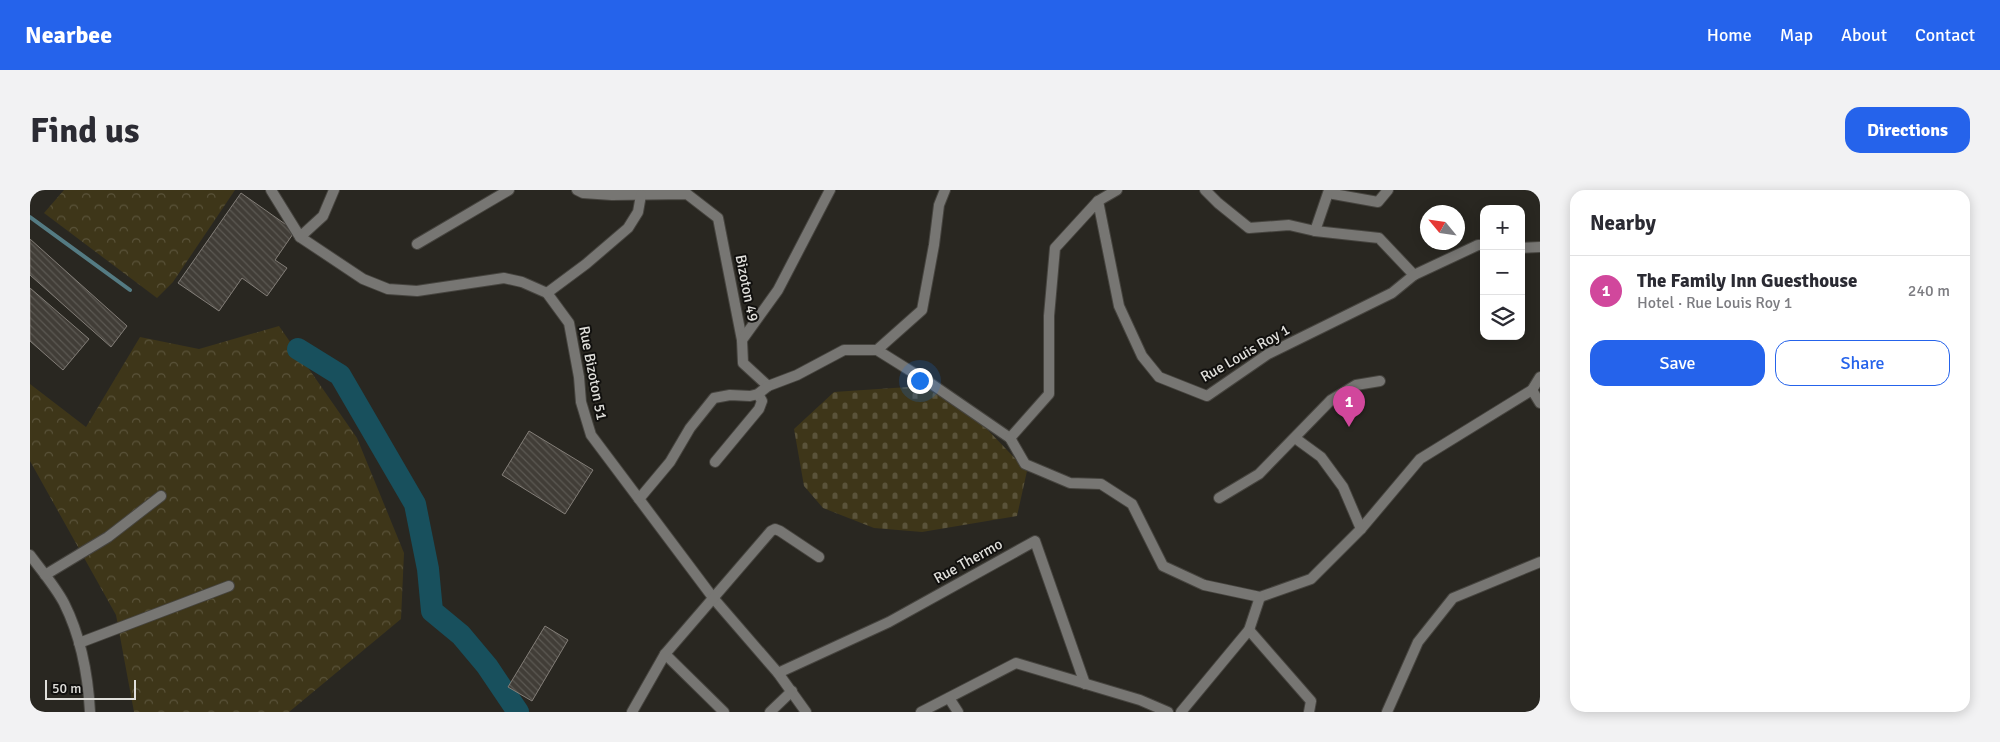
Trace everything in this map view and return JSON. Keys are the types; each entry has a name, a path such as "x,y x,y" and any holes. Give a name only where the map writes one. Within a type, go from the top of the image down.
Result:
{"street":[{"name":"Rue Bizoton 51","path":"270,190 300,237 362,279 388,289 417,291 504,278 522,282 547,293 569,323 579,377 581,402 590,435 714,598 778,673 806,712"},
{"path":"300,237 323,216 334,190"},
{"path":"417,244 508,190"},
{"name":"Bizoton 49","path":"577,190 583,193 612,195 688,194 718,218 742,340 743,363 768,386"},
{"path":"742,340 778,290 830,190"},
{"path":"877,350 922,310 939,205 945,190"},
{"path":"1010,438 1049,394 1049,316 1055,248 1098,201 1117,190"},
{"path":"1205,190 1249,228 1289,225 1315,231 1379,238 1414,275"},
{"path":"1315,231 1328,193 1378,202 1388,190"},
{"path":"547,293 586,264 628,228 638,212 641,195"},
{"name":"Rue Louis Roy 1","path":"1098,201 1119,306 1142,356 1160,376 1208,396 1268,354 1392,293 1414,275 1480,245"},
{"path":"1525,248 1540,247"},
{"path":"639,499 670,462 690,428 714,398 730,394 750,396 758,394 768,386 796,375 844,350 877,350 933,385 1010,438 1025,464 1070,483 1101,484 1132,504 1163,566 1204,585 1260,598 1310,579 1361,529 1420,459 1532,390 1540,377"},
{"path":"1219,498 1259,474 1331,400 1356,385 1380,380"},
{"path":"1532,390 1540,403"},
{"path":"715,462 759,409 762,401 758,394"},
{"path":"1295,438 1321,457 1343,487 1361,529"},
{"path":"45,576 108,537 161,496"},
{"path":"632,712 665,654 772,531 780,531 819,557"},
{"name":"Rue Thermo","path":"778,673 889,622 1035,541 1085,684"},
{"path":"30,555 63,601 83,651 89,690 90,712"},
{"path":"1386,712 1418,642 1453,598 1540,562"},
{"path":"79,643 229,586"},
{"path":"1181,712 1249,630 1260,598"},
{"path":"1249,630 1311,701 1309,712"},
{"path":"665,654 724,712"},
{"path":"922,712 1016,663 1140,700 1168,712"},
{"path":"770,712 792,691"},
{"path":"950,698 958,712"}],"green space":[{"path":"64,190 235,190 173,282 157,298 44,213"},
{"path":"279,326 357,438 404,553 401,619 289,712 134,712 116,615 30,461 30,384 86,427 140,337 199,349"},
{"path":"931,376 961,402 1027,471 1017,516 922,532 874,528 823,508 804,486 794,429 834,392 908,387"}],"building":[{"path":"241,193 295,231 275,260 287,268 267,296 242,278 219,311 178,283"},
{"path":"30,239 127,326 111,347 30,275"},
{"path":"30,288 89,339 63,370 30,341"},
{"path":"529,431 593,470 565,514 502,475"},
{"path":"545,626 568,640 532,701 508,687"}],"waterway":[{"path":"30,217 130,290"},
{"path":"298,349 340,375 415,504 428,569 432,611 461,635 487,666 518,712"}],"place":[{"name":"The Family Inn Guesthouse","path":"1349,427"}]}
